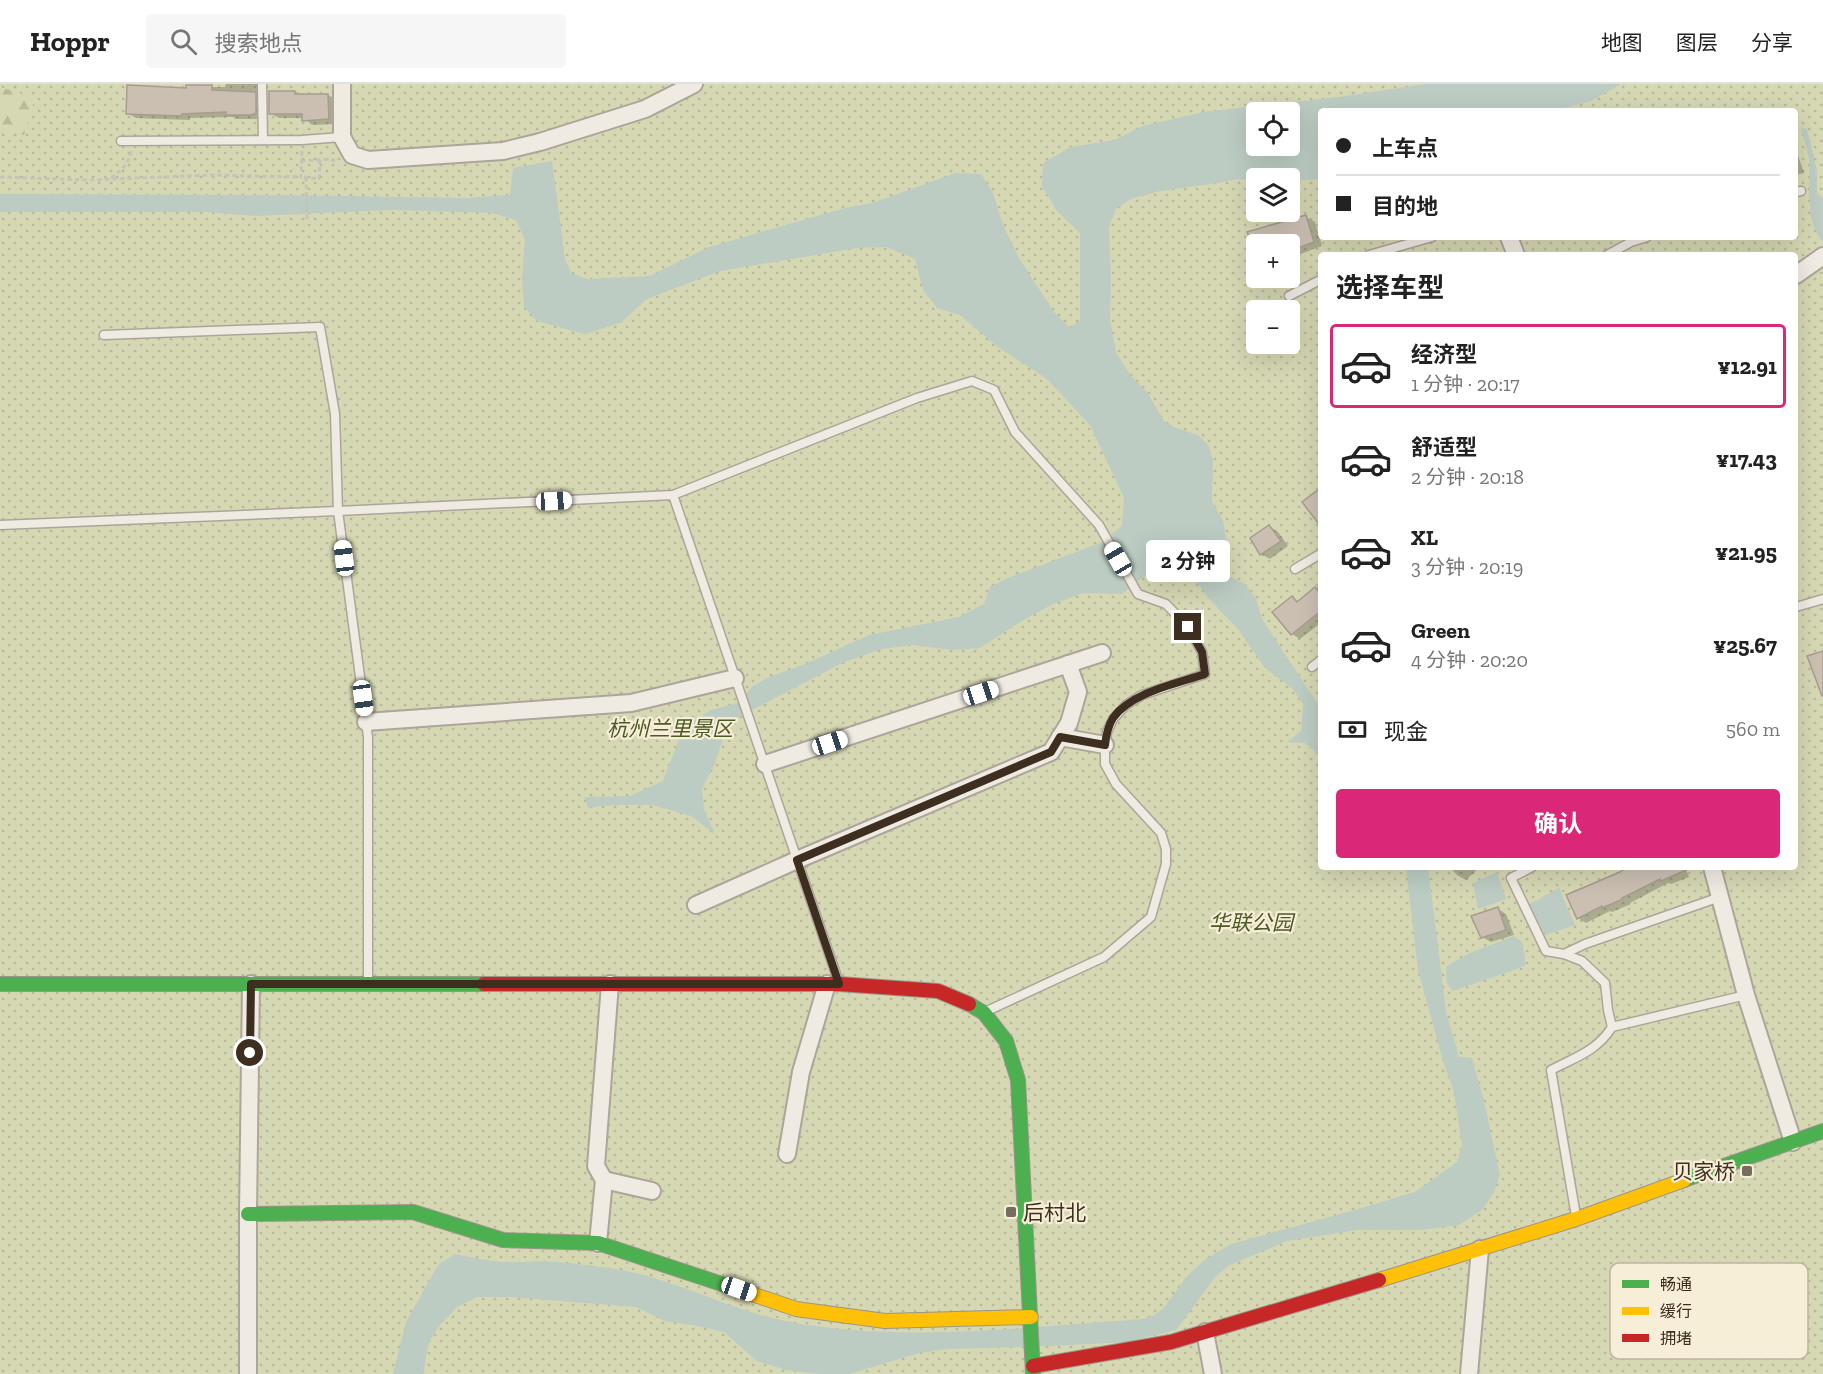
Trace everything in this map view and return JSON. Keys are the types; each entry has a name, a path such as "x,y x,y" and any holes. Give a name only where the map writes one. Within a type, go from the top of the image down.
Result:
{"street":[{"path":"342,84 342,137 352,155 368,160 503,151 540,142 645,109 694,84"},
{"path":"1798,274 1823,256"},
{"path":"765,764 1102,653"},
{"path":"696,905 1051,752 1069,723 1078,692 1068,664"},
{"path":"366,722 631,703 735,678"},
{"path":"1060,737 1105,745"},
{"path":"1713,870 1746,994 1793,1142"},
{"path":"0,984 833,984 938,991 963,1000 984,1013 1006,1041 1018,1080 1033,1364 1171,1342 1205,1332 1576,1219 1823,1131"},
{"path":"248,1374 251,984"},
{"path":"598,1243 604,1180 596,1166 609,984"},
{"path":"787,1154 801,1072 833,984"},
{"path":"604,1180 652,1191"},
{"path":"248,1214 413,1212 503,1239 598,1243 796,1309 885,1321 1031,1317"},
{"path":"1469,1374 1480,1249"},
{"path":"1205,1332 1213,1374"}],"lane":[{"path":"262,84 263,140"},
{"path":"121,141 302,140 342,137"},
{"path":"1380,252 1422,240"},
{"path":"1613,252 1637,240"},
{"path":"1290,296 1318,281"},
{"path":"104,335 320,327 335,414 338,511 368,737 368,984"},
{"path":"0,525 673,495 917,398 972,381 994,390 1015,432 1099,525 1138,594 1166,604 1188,627 1202,652 1205,674 1142,696 1126,705 1113,719 1107,732 1105,764 1116,784 1161,833 1166,849 1166,864 1151,917 1104,957 984,1013"},
{"path":"673,495 797,860 833,984"},
{"path":"1295,570 1318,556"},
{"path":"1798,606 1823,599"},
{"path":"1312,667 1318,662"},
{"path":"1526,870 1511,878 1546,951 1564,954 1582,961 1605,983 1612,1027"},
{"path":"1564,954 1585,944 1720,897"},
{"path":"1576,1219 1551,1070 1589,1051 1604,1039 1612,1027 1746,994"}],"path":[{"path":"110,180 130,159 132,140"},
{"path":"301,177 302,140"},
{"path":"301,161 330,159 352,169 359,157"},
{"path":"0,177 110,180 212,175 319,178 320,159"},
{"path":"306,177 307,219"}],"green space":[{"name":"杭州兰里景区","path":"0,84 1823,84 1823,1374 0,1374"},
{"path":"0,87 35,98 24,135 0,128"}],"shaded area":[{"path":"1426,84 1621,84 1591,101 1564,108 1318,108 1318,179 1300,180 1300,168 1246,168 1246,180 1238,179 1160,191 1130,199 1116,209 1109,227 1110,320 1116,353 1131,376 1147,392 1164,421 1198,435 1209,446 1213,461 1212,501 1223,521 1230,558 1229,576 1245,584 1256,599 1262,619 1318,704 1318,754 1305,743 1287,742 1301,731 1303,704 1292,688 1265,668 1237,628 1210,600 1190,574 1166,570 1143,577 1122,594 1083,593 1053,604 980,648 952,650 912,645 882,649 844,662 733,720 702,789 704,809 715,834 691,816 653,805 612,805 588,808 585,797 630,796 663,781 684,727 711,710 737,703 753,686 769,677 805,664 869,635 959,617 984,604 990,587 1102,542 1122,526 1124,498 1090,425 1047,379 998,347 960,315 937,308 923,290 915,259 887,247 857,248 720,271 647,299 620,323 585,334 537,321 524,307 522,280 525,239 516,220 492,213 393,210 255,216 206,212 0,212 0,194 465,198 510,195 513,168 552,161 565,259 571,273 587,279 650,276 709,247 845,208 872,203 956,173 981,174 993,193 1003,225 1020,260 1054,312 1070,328 1080,320 1080,233 1057,211 1042,186 1043,163 1071,147 1114,140 1143,126 1203,112 1246,107 1246,156 1300,156 1300,102 1293,102"},
{"path":"1801,128 1807,129 1817,170 1817,193 1823,198 1823,242 1813,224 1808,152"},
{"path":"1406,870 1428,870 1446,1011 1459,1057 1472,1058 1500,1175 1494,1192 1482,1210 1459,1225 1421,1230 1357,1230 1287,1241 1228,1266 1216,1276 1176,1330 1126,1342 946,1349 919,1353 849,1374 820,1374 786,1370 757,1361 724,1332 665,1321 636,1307 511,1297 477,1297 457,1307 440,1325 429,1342 423,1374 393,1374 406,1322 438,1265 455,1254 498,1261 545,1261 626,1271 667,1282 769,1317 833,1328 877,1332 1011,1329 1143,1319 1153,1316 1163,1309 1187,1276 1206,1259 1231,1244 1415,1192 1457,1162 1462,1146 1454,1092 1418,970"},
{"path":"1497,872 1506,899 1478,909 1473,883"},
{"path":"1559,888 1575,925 1546,935 1528,905"},
{"path":"1514,936 1522,942 1525,966 1453,991 1450,988 1447,980 1447,966 1470,953"}],"building":[{"path":"127,85 186,88 186,85 212,85 212,90 256,92 256,114 226,115 226,112 182,114 182,116 126,114"},
{"path":"269,91 328,94 329,119 302,121 302,114 269,114"},
{"path":"1306,215 1314,242 1300,247 1300,234 1248,234 1247,232 1282,222 1300,222 1300,217"},
{"path":"1318,490 1318,523 1302,502"},
{"path":"1269,525 1281,541 1260,555 1250,538"},
{"path":"1315,587 1318,591 1318,613 1291,635 1272,612 1292,596 1297,602"},
{"path":"1823,651 1823,696 1822,696 1807,656"},
{"path":"1623,870 1686,870 1661,881 1660,879 1623,899 1602,908 1602,906 1577,919 1566,895"},
{"path":"1498,907 1506,930 1481,938 1471,916"}],"traffic: fast":[{"path":"0,984 484,984"},
{"path":"969,1004 984,1013 1006,1041 1018,1080 1033,1374"},
{"path":"1684,1180 1823,1131"},
{"path":"248,1214 413,1212 503,1240 598,1243 752,1294"}],"traffic: slow":[{"path":"1379,1280 1576,1219 1684,1180"},
{"path":"752,1294 796,1309 885,1321 1031,1317"}],"traffic: jam":[{"path":"484,984 839,984 938,991 969,1004"},
{"path":"1033,1366 1171,1342 1379,1280"}],"place":[{"name":"贝家桥","path":"1747,1171"},
{"name":"后村北","path":"1011,1212"}],"route":[{"path":"250,1053 251,984 839,984 797,860 1051,752 1060,737 1105,745 1107,732 1113,719 1126,705 1142,696 1205,674 1202,652 1188,627"}],"park label":[{"name":"华联公园","path":"1251,922"}]}
